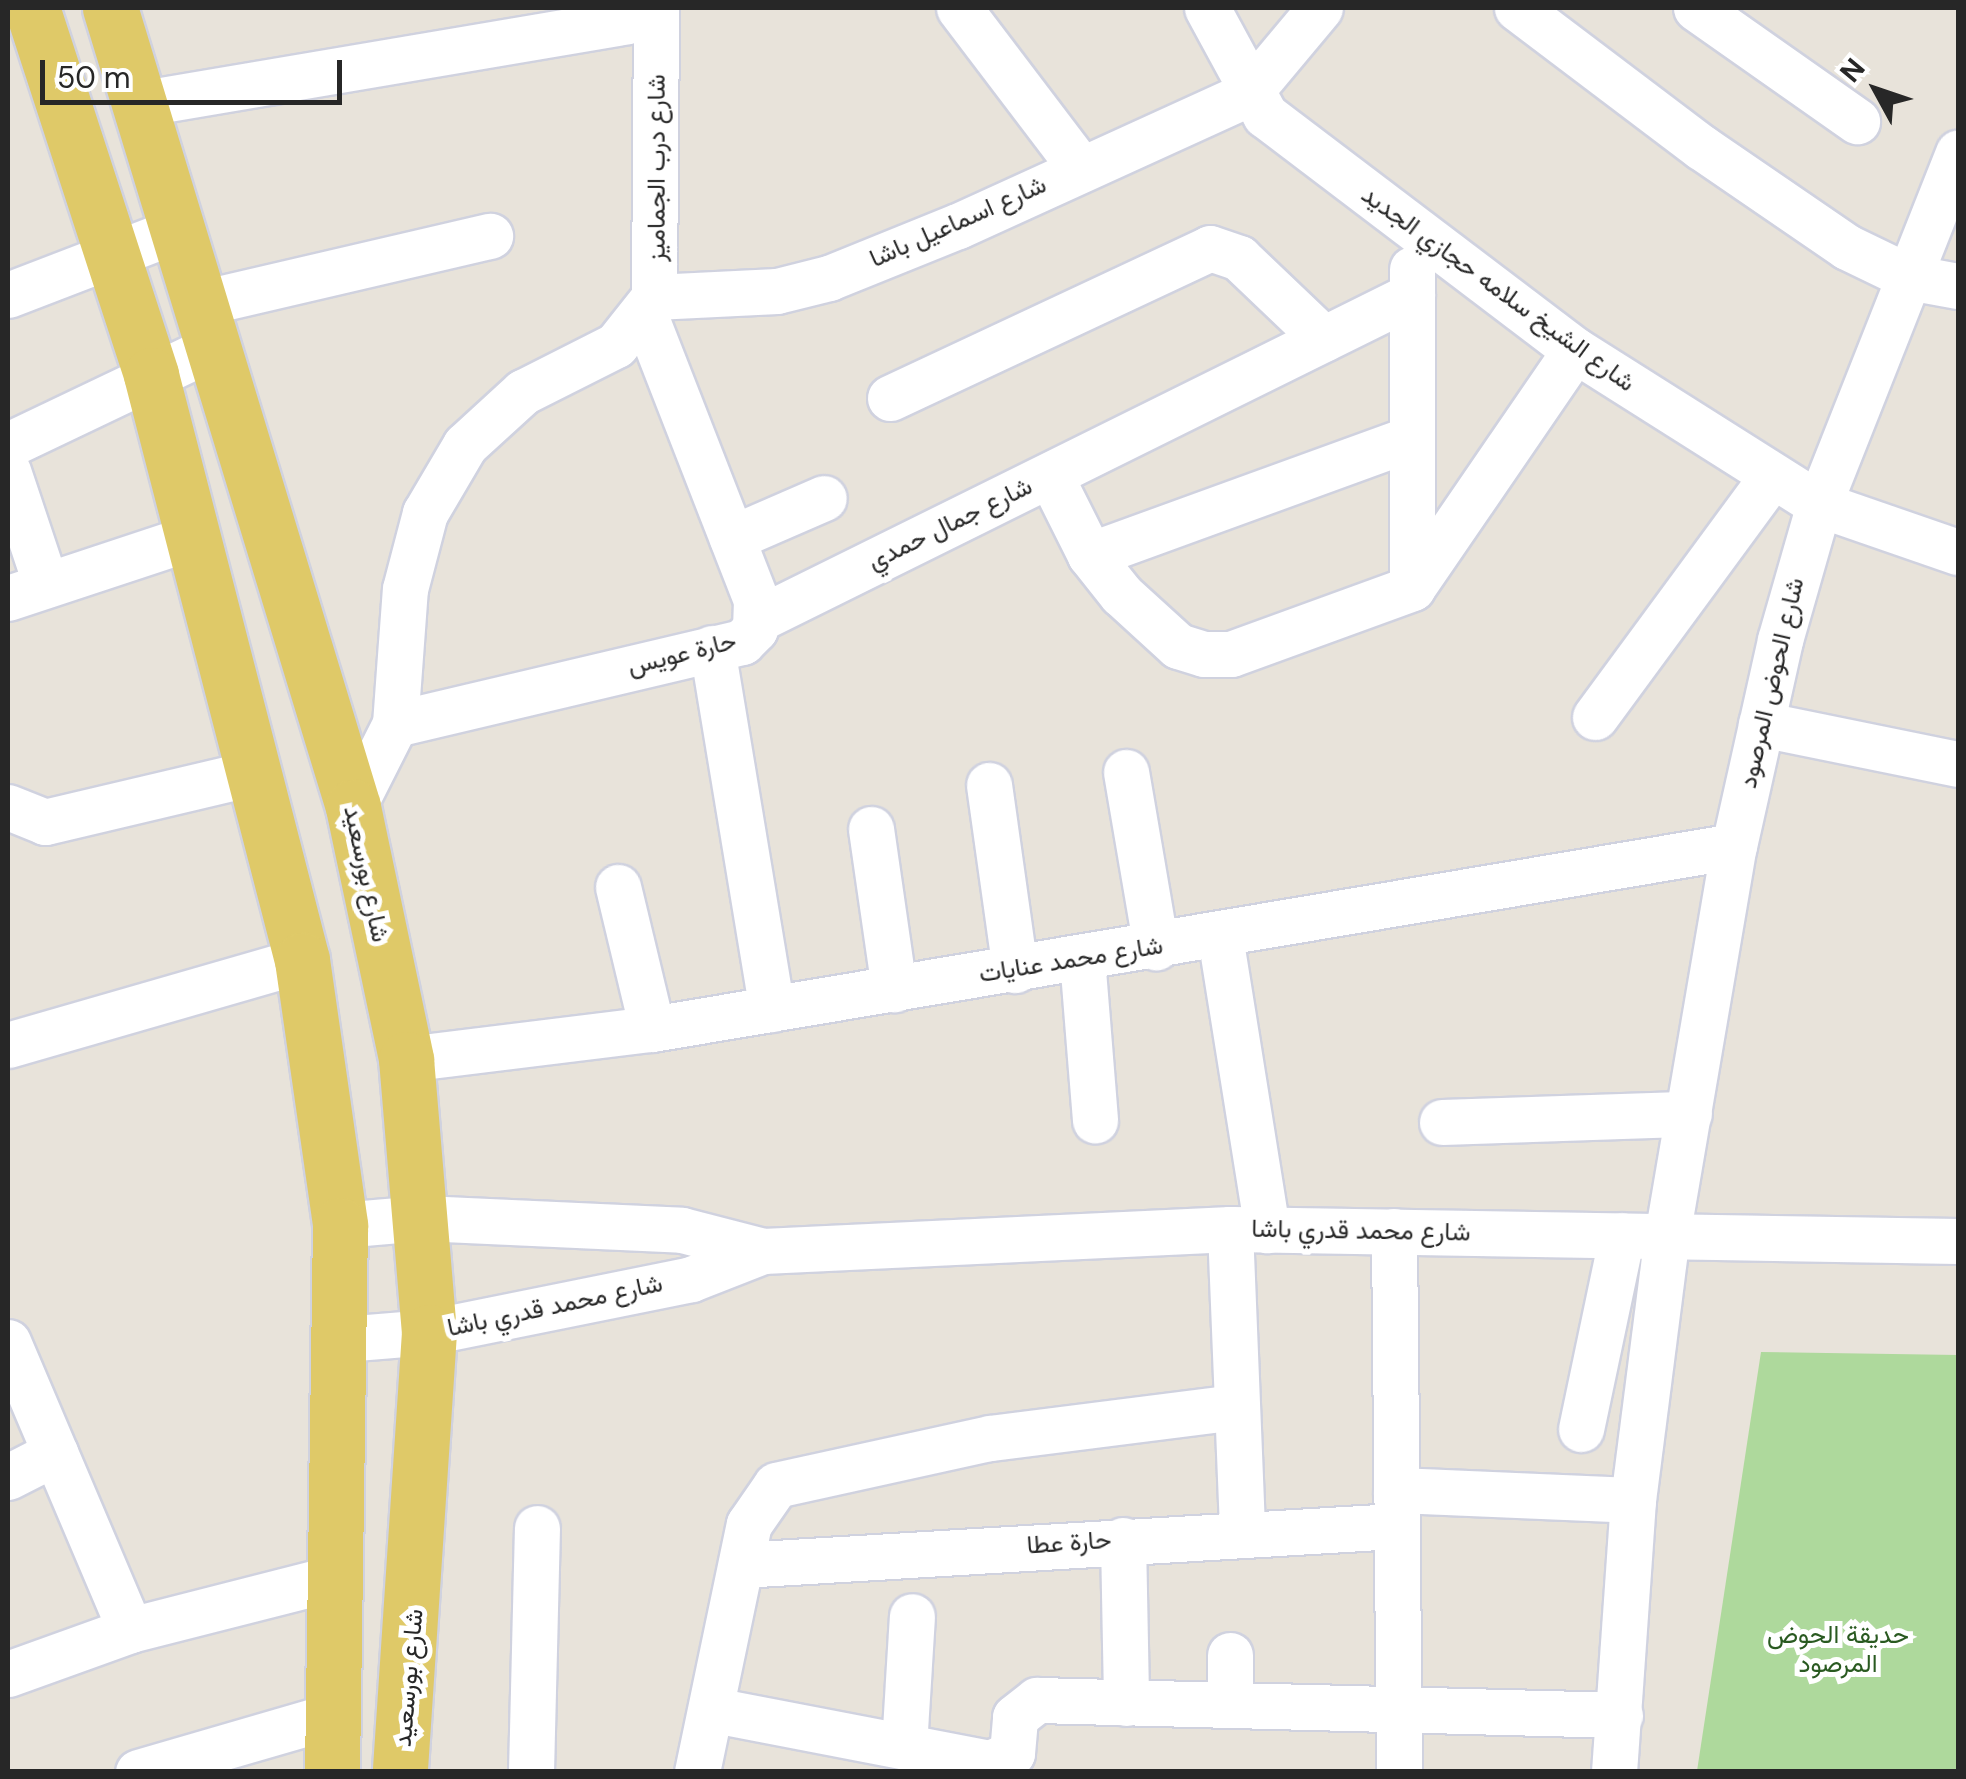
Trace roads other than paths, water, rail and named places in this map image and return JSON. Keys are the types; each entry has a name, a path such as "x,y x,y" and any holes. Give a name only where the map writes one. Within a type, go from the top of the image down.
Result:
{"main road":[{"path":"32,8 116,256 151,375 257,772 302,960 340,1225 343,1339 332,1772"},
{"name":"شارع بورسعيد","path":"110,8 203,326 353,807 406,1058 429,1332 412,1667 400,1772"}],"street":[{"path":"138,104 627,21 654,8"},
{"name":"شارع درب الجماميز","path":"649,306 654,8"},
{"path":"958,8 1079,166"},
{"name":"شارع الشيخ سلامه حجازي الجديد","path":"1206,8 1248,94 1265,115 1576,350 1819,504 1958,552"},
{"path":"1248,94 1320,8"},
{"path":"1517,8 1779,204 1847,248 1910,277 1958,286"},
{"path":"1696,8 1857,122"},
{"name":"شارع اسماعيل باشا","path":"649,306 777,291 828,278 958,226 1079,166 1248,94"},
{"name":"شارع الحوض المرصود","path":"1614,1772 1633,1500 1667,1236 1734,846 1761,724 1819,504 1958,154"},
{"path":"1411,227 1412,588"},
{"path":"8,295 176,231"},
{"path":"8,445 151,375 203,326 490,236"},
{"path":"890,398 1210,248 1240,258 1324,339"},
{"path":"1050,475 1412,295"},
{"path":"353,807 395,724 405,589 425,513 465,445 523,392 616,345 649,306"},
{"name":"حارة عويس","path":"395,724 742,642 758,619 649,306"},
{"path":"1412,588 1576,350"},
{"path":"1090,555 1411,438"},
{"path":"8,471 27,592 196,536"},
{"name":"شارع جمال حمدي","path":"758,619 1050,475 1090,555 1156,629 1178,646 1204,654 1231,654 1412,588"},
{"path":"1595,717 1771,477"},
{"path":"732,538 824,498"},
{"path":"712,648 772,1009"},
{"path":"1761,724 1958,764"},
{"path":"8,808 45,822 257,772"},
{"path":"1126,772 1156,946"},
{"path":"989,786 1015,970"},
{"path":"871,829 894,989"},
{"name":"شارع محمد عنايات","path":"406,1058 772,1009 1734,846"},
{"path":"618,887 652,1028"},
{"path":"1220,936 1249,1229 1236,1407 1242,1532"},
{"path":"1082,958 1096,1120"},
{"path":"8,1045 302,960"},
{"path":"1442,1122 1689,1114"},
{"name":"شارع محمد قدري باشا","path":"340,1225 422,1218 682,1230 763,1251 1249,1229 1958,1240"},
{"path":"1394,1231 1399,1772"},
{"path":"1581,1429 1622,1235"},
{"name":"شارع محمد قدري باشا","path":"343,1339 429,1332 691,1279 763,1251"},
{"path":"8,1342 130,1630"},
{"path":"696,1772 714,1710 748,1524 776,1485 990,1438 1236,1407"},
{"path":"8,1477 55,1453"},
{"name":"حارة عطا","path":"742,1566 1242,1532 1396,1508 1633,1500"},
{"path":"531,1772 537,1528"},
{"path":"1122,1540 1126,1703"},
{"path":"8,1674 130,1630 334,1578"},
{"path":"904,1746 912,1616"},
{"path":"1230,1655 1230,1705"},
{"path":"714,1710 990,1763 1012,1753 1015,1717 1036,1700 1620,1715"},
{"path":"138,1772 334,1715"}],"park label":[{"name":"حديقة الحوض المرصود","path":"1838,1650"}]}
